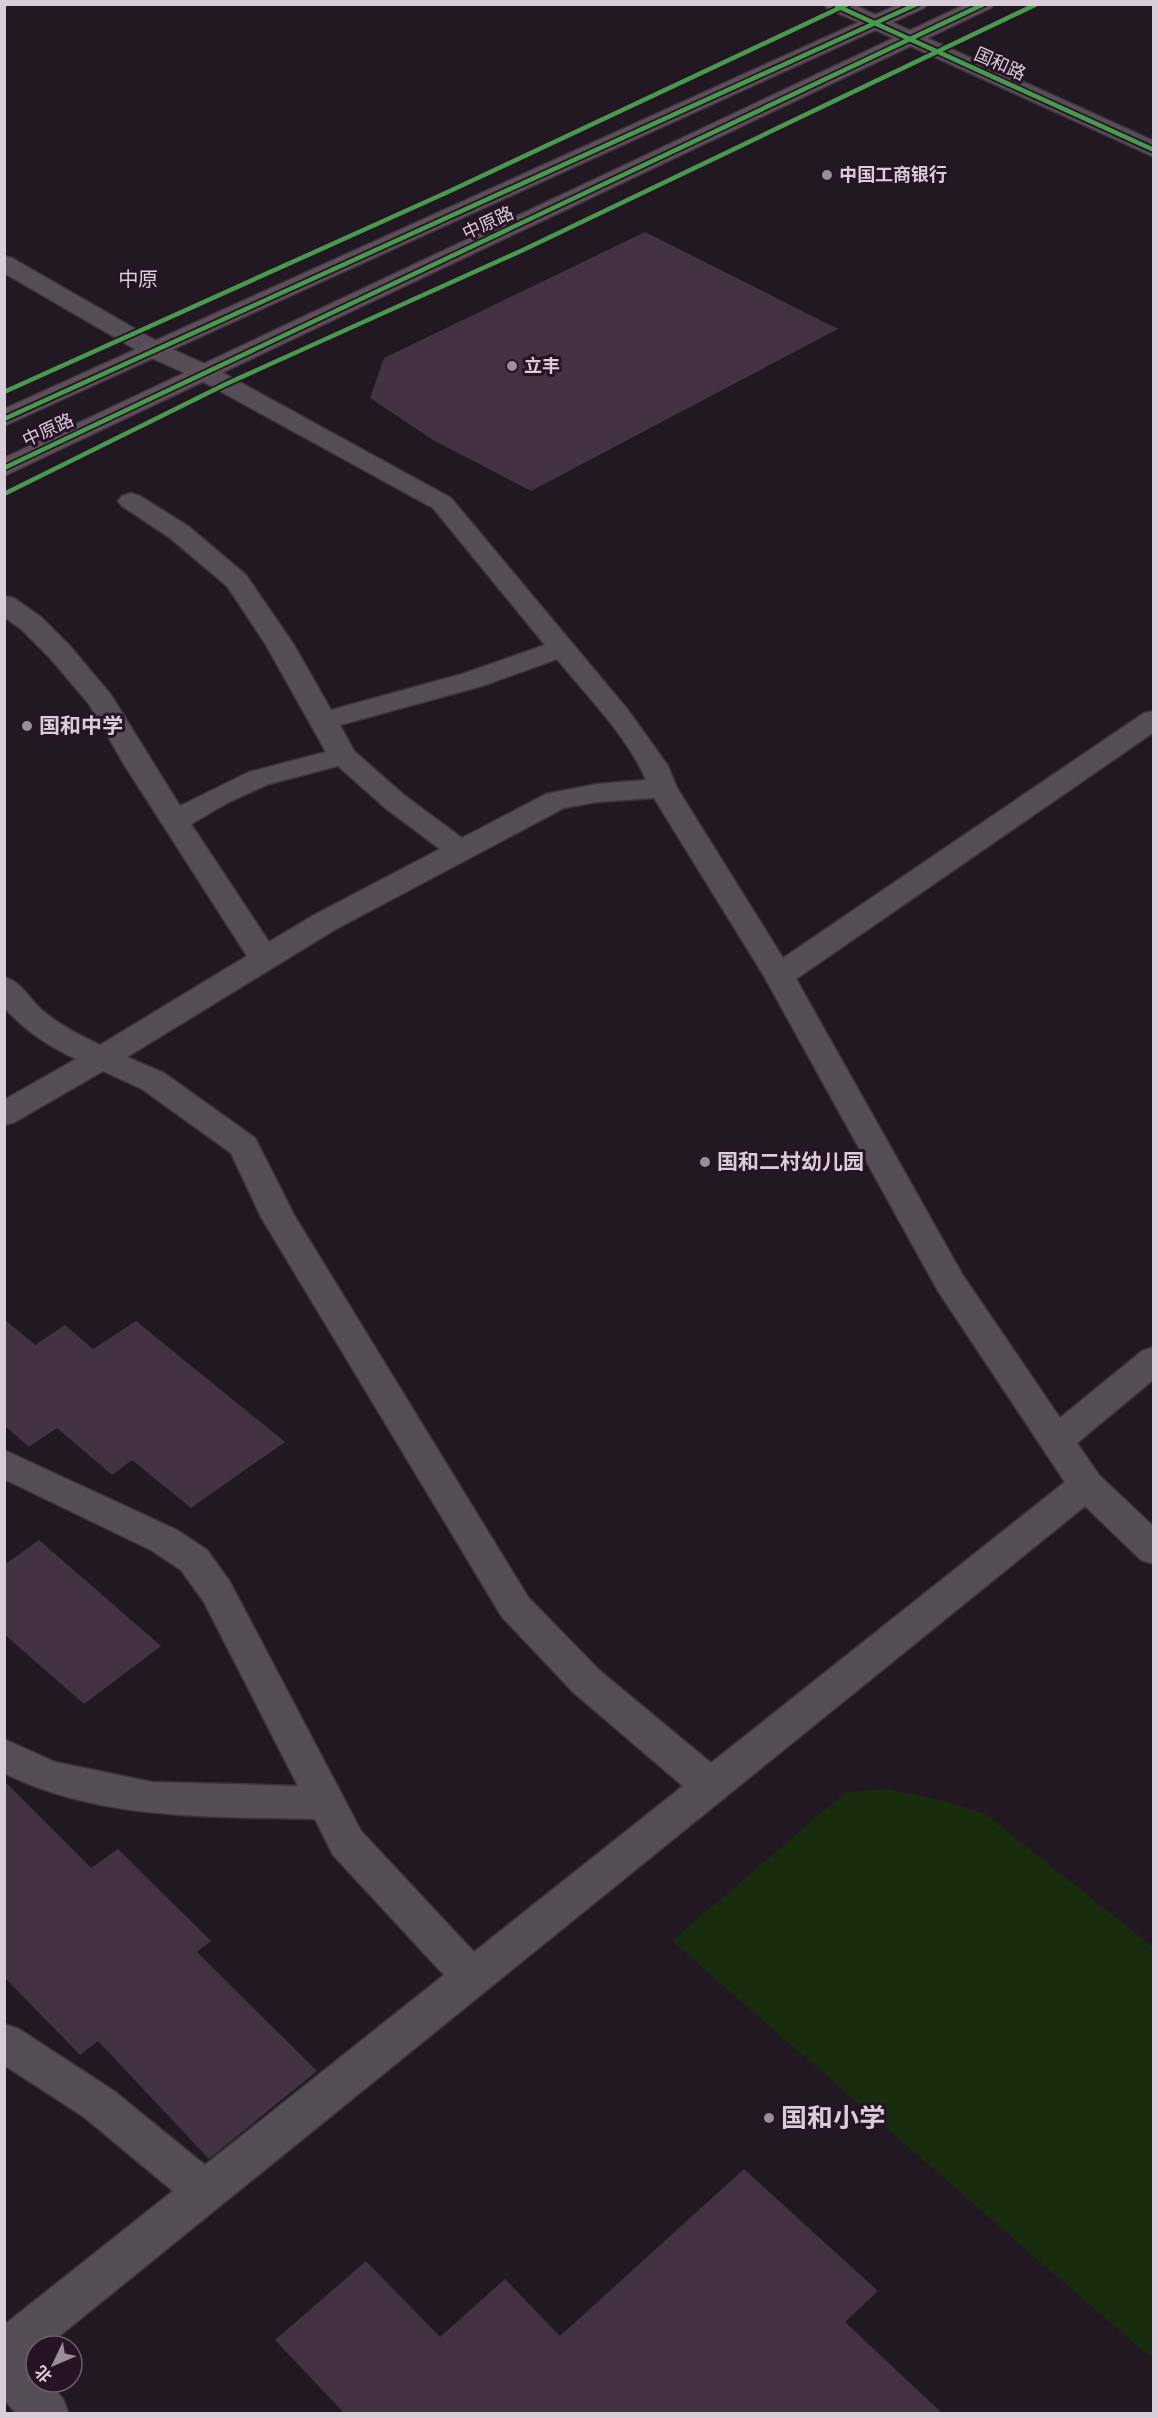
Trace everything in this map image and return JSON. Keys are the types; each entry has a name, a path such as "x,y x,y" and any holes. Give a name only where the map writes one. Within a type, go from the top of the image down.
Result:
{"main road":[{"name":"中原路","path":"4,419 917,4"},
{"name":"中原路","path":"4,468 984,4"}],"street":[{"name":"国和路","path":"834,4 1154,150"},
{"path":"4,263 156,351 205,373 442,503 618,716 654,766 663,788 779,976 950,1282 1086,1485 1154,1550"},
{"path":"131,501 179,531 237,581 280,645 343,756 394,801 460,851"},
{"path":"4,604 31,622 101,700 139,766 266,959"},
{"path":"323,721 472,680 562,648"},
{"path":"779,976 1154,719"},
{"path":"176,820 219,796 259,778 343,756"},
{"path":"4,1114 102,1058 326,922 556,800 597,793 663,788"},
{"path":"4,987 32,1019 71,1044 153,1081 244,1146 278,1217 515,1607 586,1681 712,1786"},
{"path":"1056,1440 1154,1360"},
{"path":"4,1463 164,1539 195,1560 217,1592 347,1843 473,1978"},
{"path":"4,2353 108,2267 206,2192 1086,1485"},
{"path":"4,1755 48,1777 152,1798 327,1803"},
{"path":"4,2042 99,2104 206,2192"},
{"path":"4,2366 47,2414"}],"green space":[{"path":"888,1789 941,1800 985,1814 1153,1947 1153,2357 1143,2351 672,1941 846,1792"}],"building":[{"path":"645,232 838,329 531,491 433,440 370,398 384,358"},
{"path":"4,1319 35,1345 65,1325 93,1349 136,1321 285,1442 191,1508 132,1460 112,1475 57,1428 29,1447 4,1425"},
{"path":"39,1540 161,1646 84,1704 4,1634 4,1565"},
{"path":"4,1781 91,1868 118,1849 211,1941 197,1952 317,2071 209,2159 98,2041 80,2055 4,1977"},
{"path":"744,2169 878,2291 845,2322 943,2414 345,2414 275,2340 366,2261 440,2337 505,2279 560,2336"}],"cycle path":[{"path":"4,392 450,191 848,4"},
{"path":"4,419 917,4"},
{"path":"4,468 984,4"},
{"path":"4,494 226,384 523,250 1037,4"},
{"path":"837,6 1154,150"}],"place":[{"name":"中国工商银行","path":"827,175"},
{"name":"立丰","path":"512,366"},
{"name":"国和中学","path":"27,726"},
{"name":"国和二村幼儿园","path":"705,1162"},
{"name":"国和小学","path":"769,2118"}],"district":[{"name":"中原","path":"138,279"}]}
